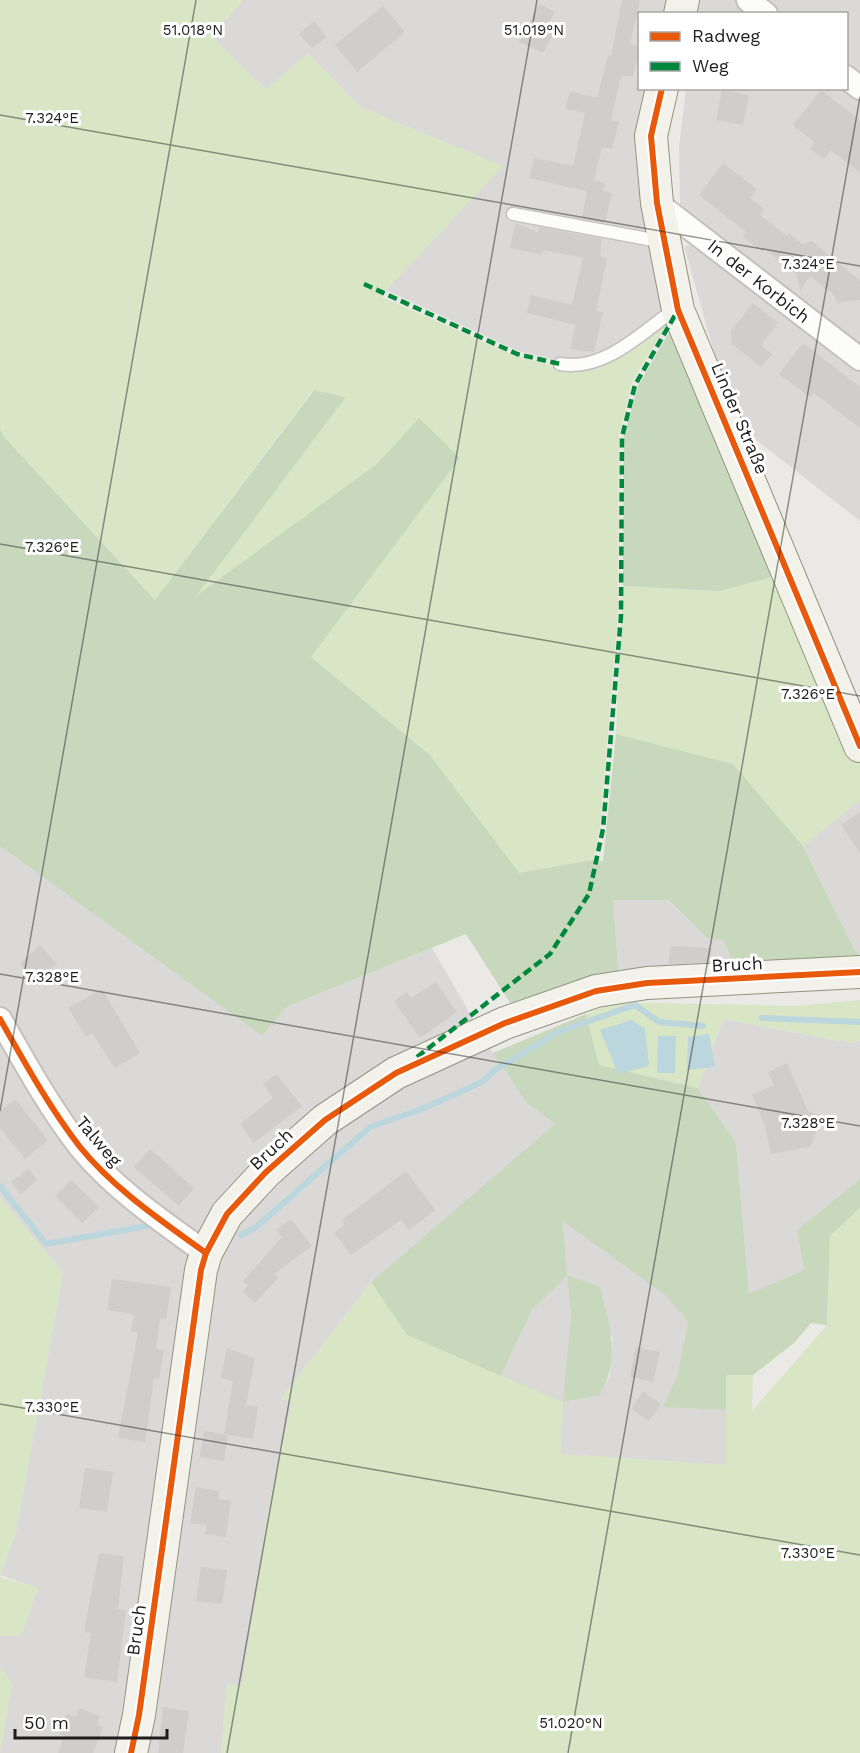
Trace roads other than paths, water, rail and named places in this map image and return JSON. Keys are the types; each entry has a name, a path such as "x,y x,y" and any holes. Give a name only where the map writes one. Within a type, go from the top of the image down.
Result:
{"street":[{"path":"748,0 763,12"},
{"path":"848,79 860,88"},
{"name":"Linder Straße","path":"662,90 651,136 657,203 677,308 860,746"},
{"name":"In der Korbich","path":"657,203 860,359"},
{"name":"Bruch","path":"131,1753 139,1715 201,1270 206,1253 227,1214 266,1172 325,1120 396,1073 505,1023 596,991 637,984 860,972"},
{"name":"Talweg","path":"0,1019 41,1091 81,1148 110,1179 206,1253"}],"lane":[{"path":"513,214 665,242"},
{"path":"560,364 573,367 612,355 677,308"}],"water":[{"path":"632,1020 645,1029 649,1066 618,1074 600,1030"},
{"path":"709,1034 715,1067 687,1070 688,1037"},
{"path":"658,1036 676,1036 675,1073 657,1073"}],"waterway":[{"path":"241,1235 255,1228 370,1127 424,1108 482,1082 495,1070 560,1031 635,1005 659,1022 703,1026"},
{"path":"762,1018 860,1022"},
{"path":"0,1186 46,1244 147,1226"}]}
